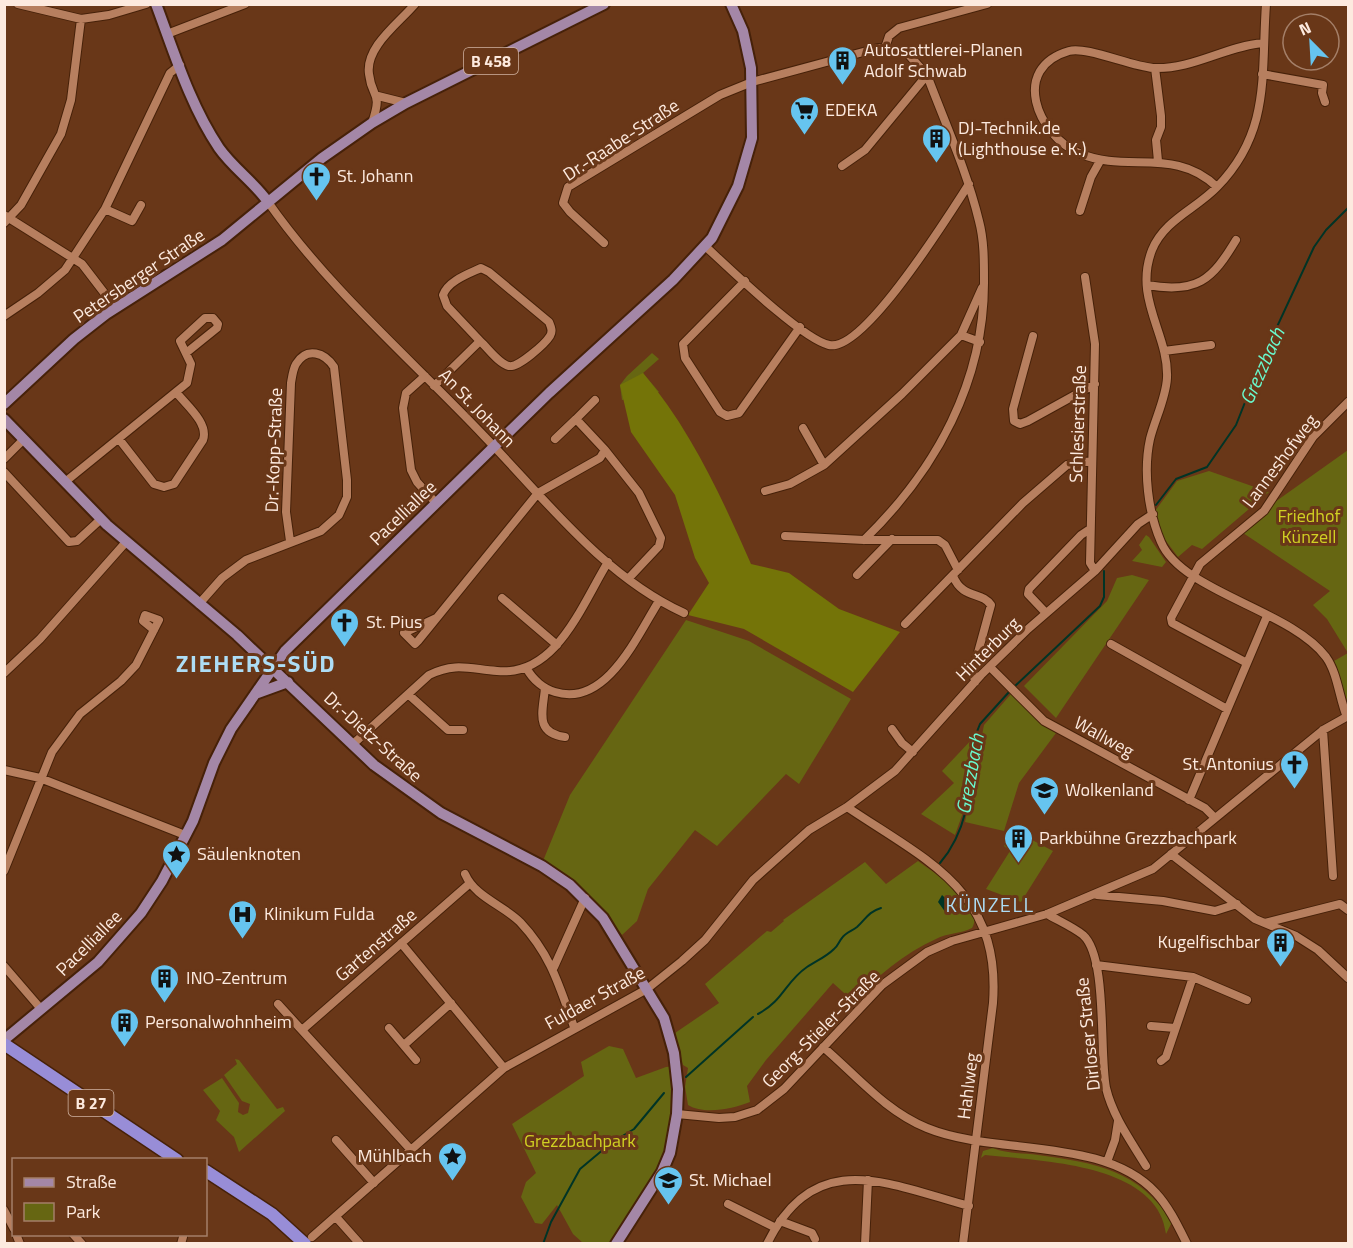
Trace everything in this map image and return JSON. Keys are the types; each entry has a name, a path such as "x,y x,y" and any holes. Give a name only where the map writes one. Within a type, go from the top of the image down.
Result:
{"highway":[{"name":"B 27","path":"8,1042 174,1157"},
{"path":"207,1172 309,1240"},
{"path":"207,1179 270,1220 296,1244"}],"main road":[{"path":"156,4 197,109 221,150 256,185 268,202"},
{"name":"B 458","path":"268,202 322,158 372,123 406,103 604,4"},
{"name":"Pacelliallee","path":"8,1042 40,1009 98,962 129,928 162,880 185,836 224,742 253,695 285,651 494,447 673,280 705,246 734,194 750,145 752,82 746,40 731,4"},
{"name":"Petersberger Straße","path":"4,404 74,339 116,307 219,243 268,202"},
{"name":"Dr.-Dietz-Straße","path":"5,420 101,519 272,667 352,745 415,796 459,823 542,866 585,898 603,918 664,1018 672,1045 678,1081 678,1113 670,1153 662,1172 616,1244"},
{"path":"253,695 288,682"}],"street":[{"path":"18,4 81,19 109,15 146,4"},
{"path":"167,33 245,4"},
{"path":"372,123 378,96 370,80 370,59 380,42 415,4"},
{"path":"885,48 889,36 895,30 987,4"},
{"path":"1266,4 1259,118 1254,132 1239,158 1217,187 1175,219 1161,234 1153,248 1147,267 1147,285 1157,333 1164,351 1167,379 1150,440 1147,465 1153,514 1161,543 1176,565 1311,641 1326,656 1333,668 1348,716"},
{"path":"81,19 68,118 21,205 6,219 82,264 116,307"},
{"path":"1217,187 1196,172 1158,161 1100,161 1077,153 1043,124 1035,98 1036,81 1054,58 1069,51 1080,50 1124,64 1155,68 1194,63 1247,44 1263,43"},
{"path":"752,82 871,48 885,48 908,54 927,75 969,184 980,223 984,284 980,342 966,392 952,425 932,458 880,525 864,540"},
{"path":"4,316 38,293 64,270 105,209 170,73 180,65"},
{"path":"1155,68 1161,116 1161,127 1156,140 1158,161"},
{"path":"1262,74 1323,85 1322,93 1325,102"},
{"path":"842,166 865,150 927,75"},
{"name":"Dr.-Raabe-Straße","path":"604,243 570,213 563,203 568,187 720,94 752,82"},
{"path":"378,96 406,103"},
{"path":"1080,211 1091,177 1100,161"},
{"path":"705,246 800,327 820,342 833,346 850,341 881,309 930,244 969,184"},
{"name":"An St. Johann","path":"268,202 346,295 538,494 628,579 659,601 684,613"},
{"path":"105,209 132,221 141,204"},
{"path":"1147,285 1177,287 1204,280 1221,266 1236,240"},
{"path":"481,268 489,272 549,322 552,328 550,335 520,364 513,367 505,365 480,341 447,306 443,295 450,285 481,268"},
{"name":"Schlesierstraße","path":"1085,277 1095,344 1090,530 1090,563 1095,571"},
{"path":"745,281 683,344 685,358 720,412 728,416 739,414 800,327"},
{"path":"765,491 790,484 824,465 902,394 961,335 984,284"},
{"path":"65,482 176,392 191,375 191,364 180,344 181,338 207,317 213,318 218,324 217,328 186,353"},
{"path":"961,335 980,342"},
{"path":"1033,336 1013,409 1014,421 1020,424 1028,421 1095,384"},
{"path":"434,386 480,341"},
{"path":"1164,351 1211,345"},
{"name":"Dr.-Kopp-Straße","path":"199,604 233,569 252,557 321,531 339,515 346,497 334,367 328,357 319,353 304,356 295,365 291,383 286,512 290,541"},
{"path":"425,376 406,393 403,408 411,470 417,482 436,503"},
{"path":"119,439 154,484 164,487 174,484 204,440 205,433 202,424 176,392"},
{"path":"555,439 596,400"},
{"name":"Lanneshofweg","path":"1247,663 1172,623 1171,618 1205,559 1246,529 1264,511 1313,437 1348,402"},
{"path":"576,419 639,493 661,538 659,546 628,579"},
{"path":"803,429 824,465"},
{"path":"4,459 24,439"},
{"path":"436,618 538,494 600,458 604,450"},
{"path":"905,624 1023,503 1068,465 1091,461"},
{"path":"4,472 69,542 82,538 101,519"},
{"name":"Hinterburg","path":"847,807 895,771 927,733 990,667 1046,613 1095,571 1138,524 1153,514"},
{"path":"880,525 888,540"},
{"path":"1046,613 1032,600 1028,594 1029,589 1081,535 1090,530"},
{"path":"785,536 864,540 938,540 945,545 955,573 956,584 969,595 986,599 992,605 973,671 975,682"},
{"path":"857,575 888,540"},
{"path":"4,673 46,633 126,542"},
{"path":"352,745 429,675 442,668 455,666 506,672 527,669 549,656 608,562"},
{"path":"502,598 558,645"},
{"path":"527,669 545,688 561,694 575,695 600,686 610,676 659,601"},
{"path":"1189,800 1267,616"},
{"path":"4,871 40,777 64,733 80,714 121,681 136,665 154,630"},
{"path":"1111,644 1227,709"},
{"name":"Wallweg","path":"990,667 1044,721 1189,800 1215,818"},
{"path":"545,688 542,719 544,726 555,735 565,737"},
{"path":"409,695 448,730 463,730"},
{"name":"Georg-Stieler-Straße","path":"678,1113 719,1118 735,1117 757,1110 784,1089 882,986 901,970 937,947 1047,914 1136,879 1171,855 1323,730 1348,716"},
{"path":"892,729 902,743 913,752"},
{"path":"1323,730 1333,876"},
{"path":"4,770 40,777 185,836"},
{"name":"Hahlweg","path":"847,807 951,879 974,908 985,932 994,987 963,1244"},
{"name":"Fuldaer Straße","path":"309,1240 504,1068 574,1027 647,989 705,940 753,880 810,830 847,807"},
{"path":"1171,855 1250,916 1306,942 1348,978"},
{"path":"465,874 470,884 518,920 554,967 574,1027"},
{"name":"Gartenstraße","path":"302,1030 470,884"},
{"path":"1097,895 1215,911 1237,904"},
{"path":"554,967 585,898"},
{"path":"1265,923 1340,904 1348,910"},
{"name":"Dirloser Straße","path":"1047,914 1084,936 1091,946 1096,965 1104,1075 1118,1120 1146,1166"},
{"path":"401,943 504,1068"},
{"path":"1096,965 1193,977 1247,1000"},
{"path":"4,966 40,1009"},
{"path":"1161,1061 1166,1058 1193,977"},
{"path":"404,1045 451,1003"},
{"path":"278,1004 411,1150"},
{"path":"1151,1026 1175,1028"},
{"path":"389,1028 416,1060"},
{"path":"823,1047 885,1103 909,1120 940,1133 977,1142 1078,1155 1107,1162 1146,1184 1166,1206 1187,1244"},
{"path":"1107,1162 1115,1140 1118,1120"},
{"path":"336,1140 374,1183"},
{"path":"767,1244 778,1225 800,1198 814,1189 844,1179 868,1180 969,1206"},
{"path":"865,1244 868,1180"},
{"path":"728,1204 778,1225 812,1233 814,1239"},
{"path":"336,1217 360,1244"}],"green space":[{"path":"652,353 659,359 643,373 659,392 622,400 620,385"},
{"name":"Friedhof Künzell","path":"1348,450 1348,653 1327,619 1313,605 1330,591 1237,529"},
{"path":"1209,471 1269,492 1202,549 1192,545 1178,557 1163,537 1155,511 1177,481"},
{"path":"1146,535 1166,562 1162,567 1132,561 1142,550 1139,545"},
{"path":"1132,575 1149,580 1056,718 1024,686 1107,601 1117,578"},
{"path":"686,620 749,641 851,699 799,784 786,774 717,846 695,830 648,889 637,921 622,935 586,894 543,861 570,795"},
{"path":"1348,653 1348,704 1334,661"},
{"path":"1011,694 1056,733 1019,783 1004,831 965,822 984,725"},
{"path":"974,737 965,807 955,835 921,814 954,783 942,771"},
{"path":"1013,830 1053,851 1021,902 986,889 1010,851 1004,846"},
{"path":"918,861 956,890 965,900 972,910 974,919 972,928 940,937 913,951 881,975 853,1001 833,983 766,1060 747,1086 750,1102 727,1109 710,1110 688,1105 685,1087 688,1068 683,1065 675,1033 719,1003 705,984 767,931 771,932 783,920 865,862 886,884"},
{"name":"Grezzbachpark","path":"609,1046 623,1049 636,1078 666,1067 676,1066 670,1153 616,1243 583,1243 573,1234 557,1205 542,1224 535,1223 521,1197 526,1182 536,1173 512,1124 584,1076 581,1062"},
{"path":"235,1059 239,1060 277,1109 283,1107 285,1111 239,1152 234,1137 216,1120 220,1111 203,1090 222,1078 239,1103 238,1112 243,1115 248,1113 250,1104 242,1101 224,1075 237,1064"},
{"path":"993,1148 1079,1162 1114,1172 1145,1191 1172,1222 1166,1234 1158,1210 1142,1193 1120,1179 1064,1164 985,1155 981,1158 983,1151"}],"shaded area":[{"path":"643,373 676,417 704,464 751,564 789,573 839,609 900,632 853,692 744,629 688,615 709,583 695,558 675,495 631,432 620,385"},
{"path":"942,895 954,906 951,913 946,913 938,902"}],"waterway":[{"name":"Grezzbach","path":"1156,505 1176,479 1207,467 1236,425 1263,357 1314,247 1326,230 1348,208"},
{"name":"Grezzbach","path":"1015,686 1100,606 1104,597 1104,571"},
{"name":"Grezzbach","path":"940,863 950,849 964,818 971,785 976,734 980,724 1009,692"},
{"name":"Grezzbach","path":"758,1014 774,1003 800,973 831,952 845,935 870,914 881,908"},
{"name":"Grezzbach","path":"686,1077 753,1017"},
{"name":"Grezzbach","path":"543,1244 551,1222 580,1169 611,1143 634,1129 664,1093"}],"place":[{"name":"Autosattlerei-Planen Adolf Schwab","path":"843,86"},
{"name":"EDEKA","path":"804,136"},
{"name":"DJ-Technik.de (Lighthouse e. K.)","path":"937,164"},
{"name":"St. Johann","path":"316,202"},
{"name":"St. Pius","path":"345,648"},
{"name":"St. Antonius","path":"1295,790"},
{"name":"Wolkenland","path":"1044,816"},
{"name":"Parkbühne Grezzbachpark","path":"1018,864"},
{"name":"Säulenknoten","path":"176,880"},
{"name":"Klinikum Fulda","path":"243,940"},
{"name":"Kugelfischbar","path":"1281,968"},
{"name":"INO-Zentrum","path":"165,1004"},
{"name":"Personalwohnheim","path":"124,1048"},
{"name":"Mühlbach","path":"453,1182"},
{"name":"St. Michael","path":"668,1206"}],"district":[{"name":"ZIEHERS-SÜD","path":"256,664"},
{"name":"KÜNZELL","path":"990,905"}]}
